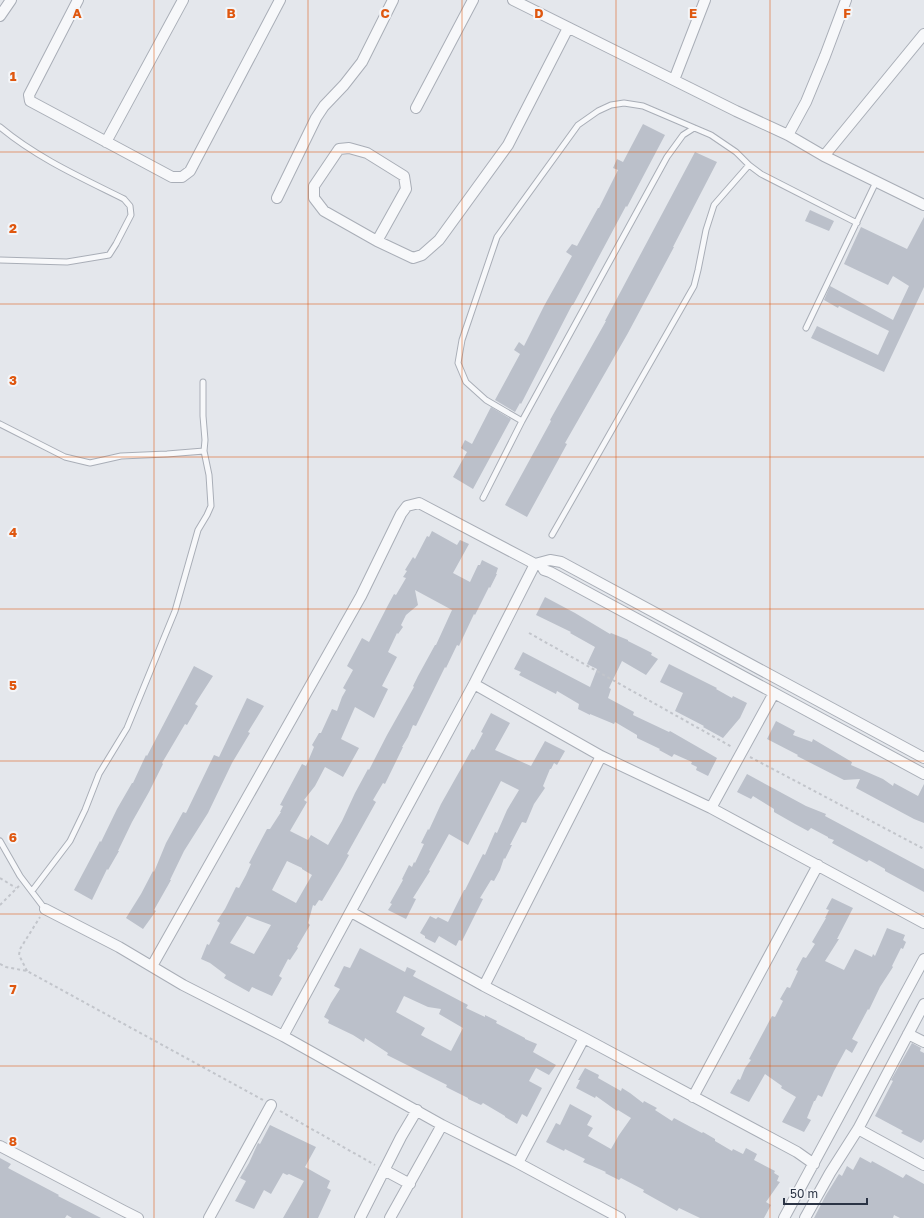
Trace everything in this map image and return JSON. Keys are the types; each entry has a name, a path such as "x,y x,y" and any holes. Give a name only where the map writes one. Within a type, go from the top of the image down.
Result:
{"street":[{"path":"0,16 11,0"},
{"path":"78,0 29,95 30,101 172,177 182,177 190,170 280,0"},
{"path":"106,142 183,0"},
{"path":"277,198 316,118 324,106 344,85 362,62 392,0"},
{"path":"416,108 473,0"},
{"path":"513,0 534,5 568,28 788,135 824,156 924,205"},
{"path":"674,80 705,0"},
{"path":"788,135 806,102 846,0"},
{"path":"377,241 406,189 404,176 367,153 349,148 340,149 314,186 314,198 324,211 377,241 413,258 422,255 439,240 508,145 568,28"},
{"path":"824,156 924,34"},
{"path":"152,966 361,596 401,514 407,506 419,504 538,563 544,570 924,774"},
{"path":"283,1036 538,563 550,560 561,562 924,758"},
{"path":"474,684 601,756 711,808 924,923"},
{"path":"711,808 774,693"},
{"path":"484,986 601,756"},
{"path":"693,1097 818,865"},
{"path":"46,909 119,947 183,985 283,1036 442,1124 620,1218"},
{"path":"351,912 484,986 797,1152 814,1164"},
{"path":"784,1218 924,959"},
{"path":"805,1218 858,1129 924,1004"},
{"path":"908,1034 924,1042"},
{"path":"518,1163 584,1038"},
{"path":"209,1218 271,1105"},
{"path":"360,1218 401,1137 417,1110"},
{"path":"390,1218 442,1124"},
{"path":"858,1129 924,1166"},
{"path":"0,1146 138,1218"},
{"path":"384,1170 410,1184"}],"lane":[{"path":"522,421 486,400 466,382 458,363 462,340 497,237 578,125 598,111 611,105 624,103 643,106 711,135 736,152 761,174 857,223"},
{"path":"0,127 11,137 42,156 124,199 130,206 131,215 109,256 67,262 0,260"},
{"path":"483,498 522,421 667,157 683,135 694,128"},
{"path":"552,535 694,286 706,230 714,205 749,165"},
{"path":"806,328 876,182"},
{"path":"32,891 70,840 85,810 99,774 127,728 175,611 198,530 208,515 211,506 209,475 204,451 203,382"},
{"path":"0,424 65,457 90,463 121,456 204,451"},
{"path":"0,841 24,882 46,909"}],"path":[{"path":"530,633 741,753 924,849"},
{"path":"0,878 16,889"},
{"path":"0,905 24,882"},
{"path":"27,971 19,955 20,949 46,909"},
{"path":"0,964 6,967 27,971 271,1105 384,1170"}],"building":[{"path":"643,124 665,135 627,207 626,206 572,305 521,404 520,403 515,412 495,400 520,354 514,350 519,342 524,346 572,256 566,252 572,244 577,246 599,208 618,170 613,168 617,159 623,162"},
{"path":"695,152 717,162 628,333 565,443 567,444 527,517 505,505 551,421 550,420 606,321"},
{"path":"810,210 834,221 829,231 805,221"},
{"path":"924,217 924,287 884,372 811,338 817,326 878,355 889,331 824,300 830,286 893,320 909,286 893,276 888,285 844,264 861,227 907,249"},
{"path":"491,407 511,419 473,489 453,477 467,452 461,448 465,440 472,444"},
{"path":"432,531 457,545 460,540 469,544 453,573 470,582 482,560 498,568 497,574 475,615 474,614 459,646 457,645 446,668 445,667 416,726 413,725 385,784 383,783 373,800 376,802 347,854 349,855 343,866 322,901 319,900 315,906 313,905 308,923 310,925 297,947 298,948 290,960 288,959 279,976 282,978 272,996 252,987 249,992 224,978 226,975 210,963 201,959 207,944 209,945 220,923 217,921 236,887 239,888 251,864 249,863 267,829 270,829 281,812 283,806 280,805 302,764 306,766 314,747 312,745 319,733 321,733 332,709 337,711 346,690 343,688 353,670 347,666 362,638 369,642 394,594 396,595 406,578 403,577 407,571 405,570 413,557 415,559 427,536 429,537","holes":["415,590 452,610 436,645 413,686 414,687 369,770 368,769 342,821 328,845 311,835 308,840 290,831 307,802 304,800 315,786 325,767 343,777 359,748 341,739 355,707 374,718 388,689 382,686 397,657 388,652 397,633 398,634 403,627 401,625 406,615 418,605","287,861 302,868 312,875 296,903 272,890","247,916 271,925 254,954 230,943"]},
{"path":"545,597 610,634 611,633 628,640 652,653 651,655 658,659 646,675 622,661 609,688 611,689 608,698 634,712 633,715 669,732 670,731 717,758 708,776 696,770 697,767 691,764 692,762 674,754 672,757 659,750 660,749 637,738 637,735 615,722 614,724 590,715 578,709 579,704 557,691 556,694 519,675 521,672 514,669 523,652 590,687 597,669 587,664 595,647 570,633 571,632 536,615"},
{"path":"669,664 717,688 716,689 732,698 733,696 747,703 740,718 723,738 675,711 683,693 660,682"},
{"path":"194,666 213,676 195,704 198,706 187,725 185,724 162,763 163,764 132,822 119,851 108,870 107,869 92,900 74,890 100,841 101,842 117,809 133,783 146,755 147,756"},
{"path":"247,698 264,706 248,732 250,733 232,763 208,813 184,851 171,880 154,910 156,911 143,929 126,918 153,871 154,872 166,843 183,812 186,813 214,755 219,757"},
{"path":"491,713 510,723 495,750 531,766 545,741 565,751 557,765 554,763 550,769 543,786 545,788 534,804 526,823 522,822 494,881 491,880 480,898 483,899 462,941 459,940 456,946 439,936 435,943 425,938 425,936 420,933 430,916 436,919 438,917 448,922 483,854 485,855 495,832 497,833 507,810 519,790 501,781 468,845 449,834 429,870 430,871 413,898 416,899 406,919 388,910 409,865 412,867 414,862 415,863 424,844 421,843 428,829 429,830 441,804 472,749 474,750"},
{"path":"776,721 795,731 793,735 812,742 813,739 852,762 851,765 883,779 893,786 894,783 918,796 924,784 924,823 856,788 860,779 844,780 767,739"},
{"path":"747,774 806,806 826,814 825,816 924,869 924,892 885,871 885,869 869,860 867,862 832,843 834,840 811,828 808,831 795,824 774,812 774,809 753,796 751,799 737,792"},
{"path":"832,898 853,908 837,939 839,939 825,961 844,970 855,949 872,957 873,954 875,956 887,928 905,935 903,940 906,942 903,949 901,948 892,966 893,967 880,987 869,1010 868,1009 852,1039 858,1042 852,1053 846,1049 822,1097 818,1095 814,1101 807,1118 811,1120 804,1132 782,1122 796,1097 781,1088 782,1086 765,1074 749,1102 730,1093 738,1079 740,1080 745,1068 751,1060 749,1059 772,1016 775,1017 783,1001 780,999 787,987 790,988 798,971 796,970 803,957 806,958 815,944 812,942 826,918 829,910 826,909"},
{"path":"360,948 405,972 407,967 416,971 413,976 468,1005 466,1008 497,1021 496,1023 537,1044 533,1052 556,1065 549,1075 536,1068 529,1081 542,1088 527,1117 522,1114 517,1124 483,1103 481,1105 468,1099 446,1087 447,1085 387,1055 388,1053 365,1038 364,1042 328,1023 329,1020 324,1017 340,989 334,986 344,966 350,968","holes":["404,996 428,1007 441,1009 439,1014 463,1028 451,1051 421,1035 425,1028 396,1012"]},
{"path":"912,1043 921,1048 920,1051 924,1053 924,1139 921,1143 901,1133 903,1131 875,1116 893,1081 891,1080"},
{"path":"585,1068 599,1075 598,1078 621,1091 622,1088 643,1103 644,1101 657,1108 655,1110 672,1121 674,1118 702,1133 703,1132 732,1151 733,1149 743,1154 746,1148 757,1154 754,1160 775,1171 774,1173 779,1176 777,1181 780,1182 766,1202 771,1205 764,1218 700,1218 679,1208 677,1211 643,1192 644,1190 621,1178 619,1180 605,1173 606,1172 583,1162 585,1159 565,1149 564,1151 546,1142 556,1123 560,1125 570,1104 592,1116 587,1125 593,1128 588,1136 611,1149 631,1118 618,1110 617,1111 596,1096 595,1098 576,1088 580,1080 578,1080"},
{"path":"270,1125 316,1147 305,1167 330,1181 327,1188 331,1190 318,1218 283,1218 304,1181 289,1174 287,1175 283,1173 271,1194 264,1190 254,1209 235,1201 246,1181 240,1178 258,1143 260,1144"},
{"path":"860,1157 871,1163 872,1161 903,1178 906,1174 924,1184 924,1218 900,1218 894,1215 893,1218 814,1218 839,1174 842,1176 847,1166 853,1170"},
{"path":"0,1158 11,1164 8,1168 101,1218 72,1218 67,1215 65,1218 0,1218"}]}
